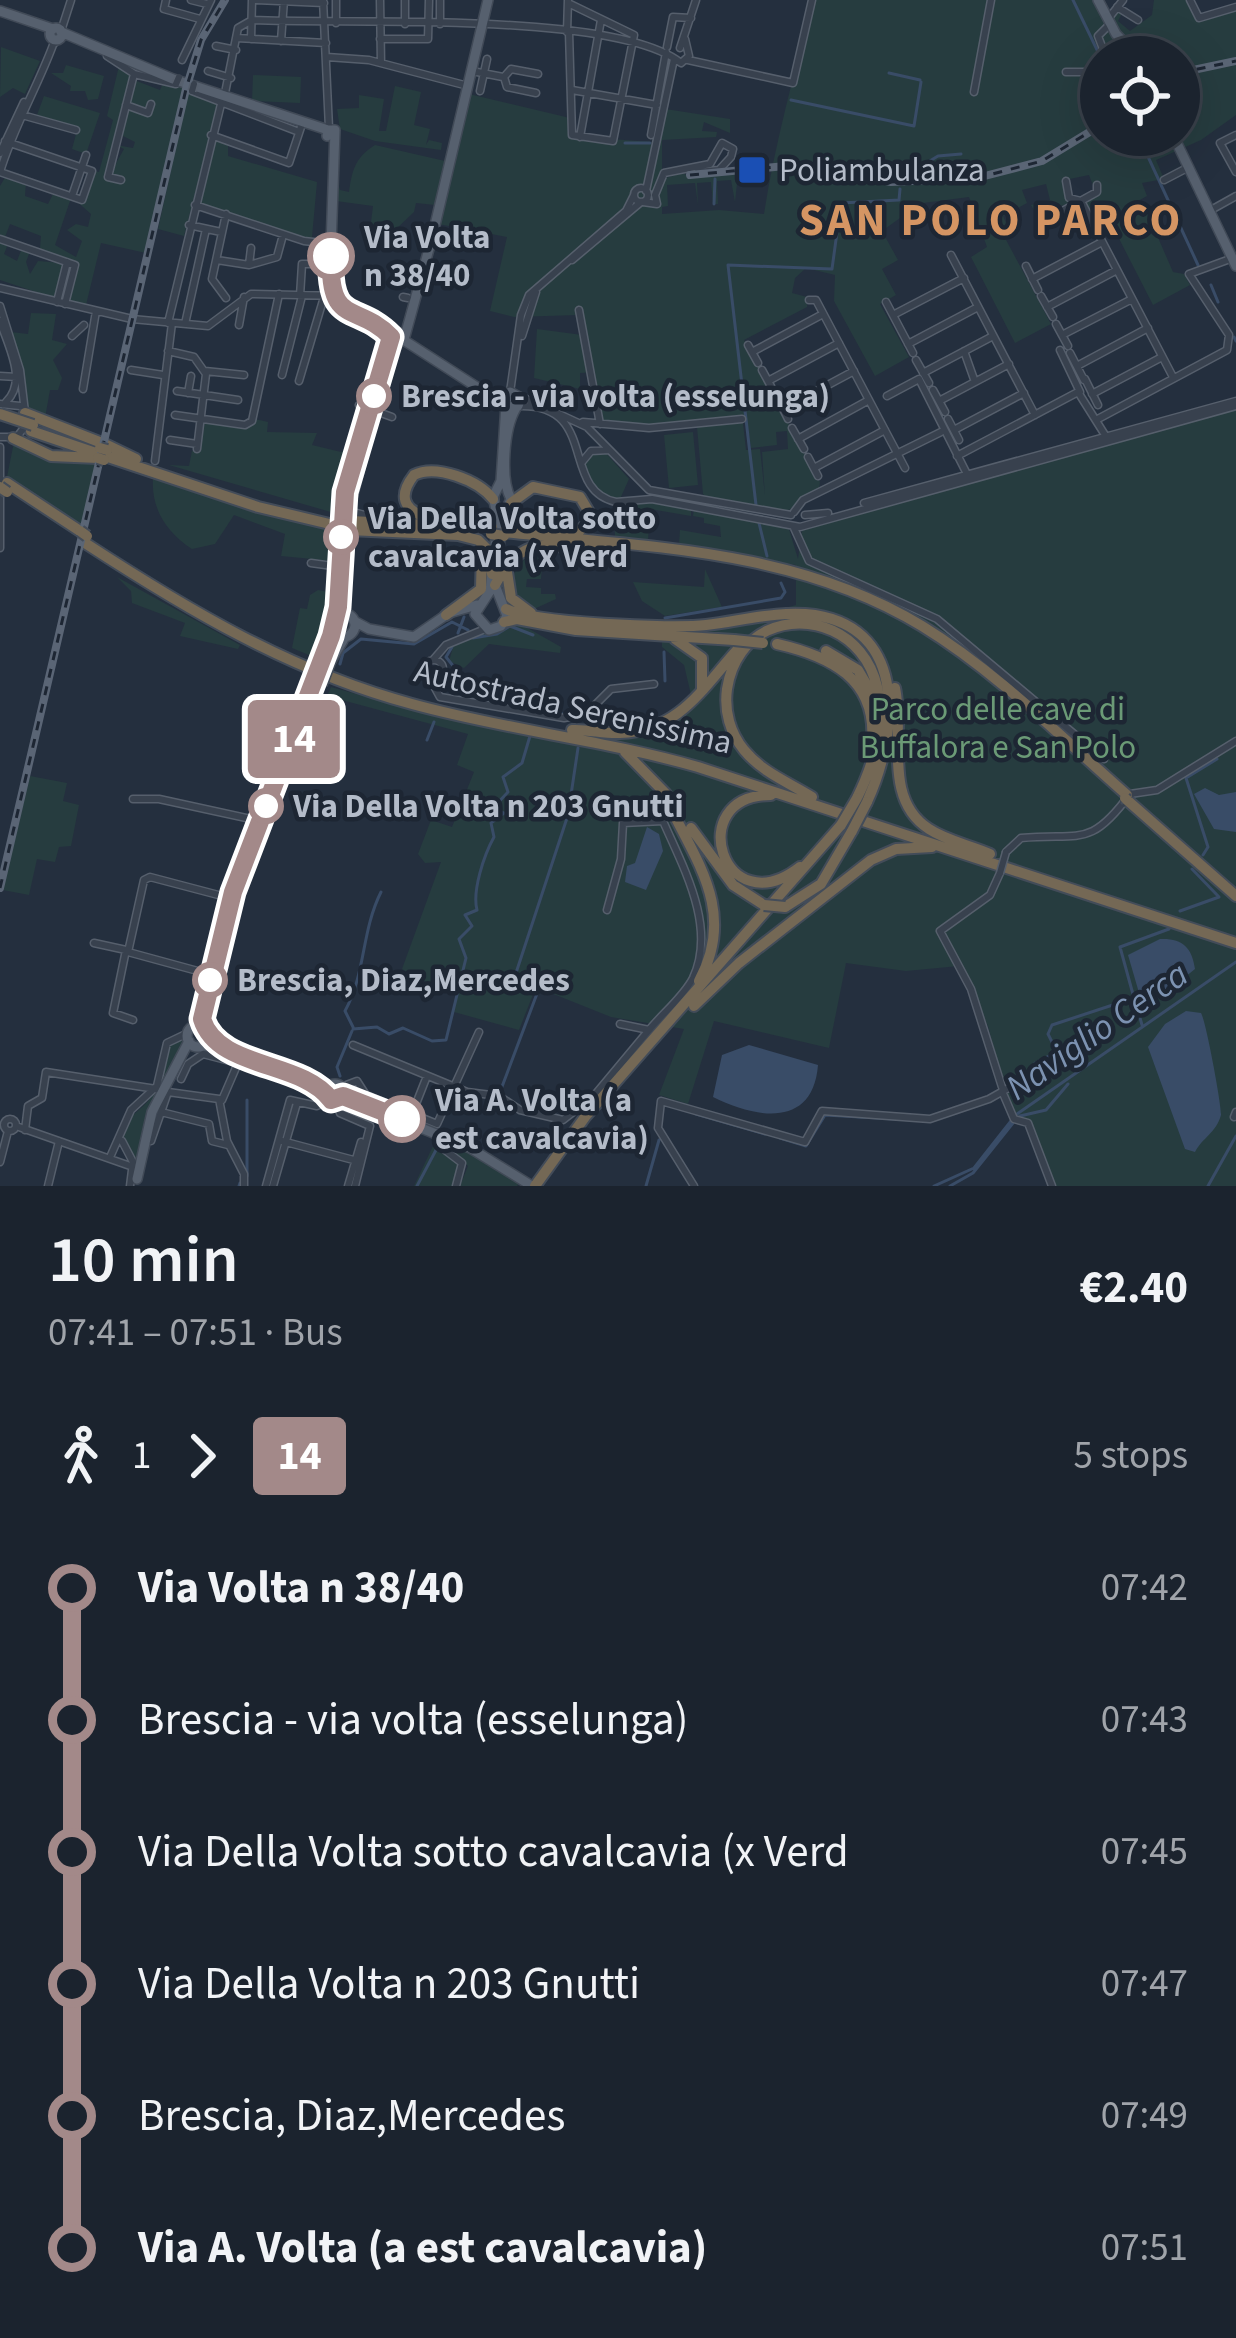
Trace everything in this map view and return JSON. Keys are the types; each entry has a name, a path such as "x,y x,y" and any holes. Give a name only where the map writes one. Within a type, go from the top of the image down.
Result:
{"highway":[{"path":"2,410 119,461 292,510 468,537 488,550 494,579"},
{"path":"7,438 51,455 103,452 136,459 233,498 345,520 498,531 572,535 585,527 590,514 583,499 533,487 502,500 439,471 418,472 406,488 407,506 418,518 498,531"},
{"name":"Autostrada Serenissima","path":"3,485 226,631 333,679 458,716 593,741 808,799"},
{"path":"345,520 498,531 776,566 890,609 970,658 1236,894"},
{"path":"394,523 446,522"},
{"path":"548,533 616,545"},
{"name":"Autostrada Serenissima","path":"82,537 208,613 317,665 410,697 664,750 1236,939"},
{"path":"446,615 473,599 483,585 484,555 468,537"},
{"path":"494,579 513,556 535,546 616,545"},
{"path":"535,546 512,561 506,584 519,607 546,616"},
{"path":"676,625 800,609 830,614 856,626 877,647 893,679 899,714 898,779 909,810 930,830 989,857"},
{"path":"503,611 517,619 682,640 696,649 705,669 696,700"},
{"path":"503,611 703,630 791,619 844,630 864,646 882,677 883,737 859,799"},
{"path":"593,741 631,756 725,876 764,905 785,907 821,884 844,827 885,754 891,699 883,667 863,638 837,621 802,614 676,625"},
{"path":"572,730 646,729 673,718 696,700 744,644 791,619"},
{"path":"808,799 766,770 733,733 728,688 734,667 752,644 793,624 821,625 847,636 866,655 878,677 881,724 859,799"},
{"path":"625,633 818,649 853,665 874,692 881,724"},
{"path":"777,644 830,661 867,699 871,747 859,799"},
{"path":"535,1185 699,980 716,930 707,875 662,790"},
{"path":"808,799 759,796 734,808 719,837 729,867 752,881 782,879 844,827"},
{"path":"648,1045 844,827"},
{"path":"535,1185 844,827"},
{"path":"668,1033 739,963 880,855 925,847 989,857"}],"main road":[{"path":"157,1117 169,1076 195,1036 249,848 327,659 340,585 351,468 432,232 488,0"},
{"path":"1098,0 1121,36"},
{"path":"0,14 300,127 330,132 330,265 341,303 488,390 513,399 494,579 503,611"},
{"path":"56,34 103,52"},
{"path":"1183,156 1235,262"},
{"path":"397,333 405,298 432,232"},
{"path":"476,620 494,579"},
{"path":"327,659 350,626 340,585"},
{"path":"482,602 503,611"},
{"path":"332,628 350,626 418,636 446,615 482,602"},
{"path":"466,611 486,629 503,611"},
{"path":"336,616 350,626"},
{"path":"195,1036 438,1134 535,1185"},
{"path":"134,1175 169,1076"}],"street":[{"path":"0,153 69,0"},
{"path":"166,0 164,9 200,19"},
{"path":"182,60 209,2 191,0"},
{"path":"251,39 254,0 324,2 331,24"},
{"path":"330,132 326,44 336,0"},
{"path":"380,0 381,63"},
{"path":"405,0 405,24"},
{"path":"380,39 428,39 429,0"},
{"path":"440,0 440,24"},
{"path":"651,135 657,105 696,0"},
{"path":"787,81 812,0"},
{"path":"974,92 991,0"},
{"path":"1190,0 1199,18 1236,7"},
{"path":"281,41 284,1"},
{"path":"568,2 633,34 614,141 576,136 568,32 568,2"},
{"path":"1097,36 1120,4 1138,20"},
{"path":"464,11 464,24"},
{"path":"647,195 648,171 677,54 674,16 691,18"},
{"path":"153,467 170,323 189,225 220,97 231,78 240,25 252,20 464,24 568,32 632,42 787,81"},
{"path":"576,136 601,20"},
{"path":"236,38 326,44"},
{"path":"216,46 236,50"},
{"path":"103,52 134,74 178,80"},
{"path":"327,57 381,63 468,86"},
{"path":"480,91 488,59"},
{"path":"504,77 511,69 538,74"},
{"path":"472,70 504,77"},
{"path":"745,70 787,81"},
{"path":"208,71 231,78"},
{"path":"1066,72 1080,72"},
{"path":"121,180 108,176 134,74"},
{"path":"504,77 507,87 536,93"},
{"path":"193,87 220,97"},
{"path":"572,90 657,105"},
{"path":"126,106 148,112 151,104"},
{"path":"21,115 76,130"},
{"path":"211,135 289,163 300,127"},
{"path":"1236,135 1220,143 1236,172"},
{"path":"7,142 92,171 82,200 0,172 7,142"},
{"path":"513,399 524,306 536,285 647,195 664,173 717,170 734,152 724,143 707,166 682,171"},
{"path":"72,196 86,155"},
{"path":"718,155 731,158"},
{"path":"1164,180 1188,168"},
{"path":"1066,181 1070,198 1081,201 1174,379"},
{"path":"1059,213 1097,192 1097,185"},
{"path":"1211,210 1236,196"},
{"path":"194,205 283,235 331,244"},
{"path":"226,214 212,279 226,298"},
{"path":"189,225 223,232"},
{"path":"185,324 206,229"},
{"path":"217,260 248,265 277,257 283,235"},
{"path":"0,239 67,262 61,303"},
{"path":"1032,279 1102,242"},
{"path":"248,265 251,248"},
{"path":"951,254 1035,415"},
{"path":"1096,420 1227,350 1233,333 1189,274 1235,262"},
{"path":"282,375 301,296 302,264 330,265"},
{"path":"1025,266 1062,335 1080,392 1107,439"},
{"path":"1047,307 1117,270"},
{"path":"893,315 964,278"},
{"path":"2,290 96,311 212,326 244,297 279,294 341,303 299,381"},
{"path":"175,415 245,425 252,421 279,294"},
{"path":"239,325 244,297"},
{"path":"1062,335 1132,299"},
{"path":"809,300 816,300 905,468"},
{"path":"886,302 958,440"},
{"path":"0,306 20,370 28,419 7,438 1,454 0,548"},
{"path":"908,344 978,307"},
{"path":"231,308 242,310"},
{"path":"579,310 594,426 631,475 649,490 668,496 796,517 804,525"},
{"path":"83,389 96,311"},
{"path":"823,314 750,349 798,439 816,472 885,430"},
{"path":"0,321 17,377 15,393 2,410 28,419"},
{"path":"1077,366 1148,328"},
{"path":"78,330 92,336"},
{"path":"923,373 994,336"},
{"path":"768,381 838,343"},
{"path":"1066,350 1098,405"},
{"path":"168,351 194,357 205,371 198,447 170,440"},
{"path":"964,351 975,382"},
{"path":"1093,394 1162,357"},
{"path":"939,401 1009,364"},
{"path":"131,370 164,375"},
{"path":"205,371 244,376"},
{"path":"783,410 854,371"},
{"path":"0,376 17,377"},
{"path":"188,393 190,376"},
{"path":"886,396 919,379 941,432 969,477"},
{"path":"177,392 238,400"},
{"path":"957,456 1080,392"},
{"path":"953,430 1024,393"},
{"path":"513,399 594,426 664,428 742,419"},
{"path":"513,399 547,411 570,427 580,465 603,497 616,502 652,499 796,517 969,477"},
{"path":"798,439 869,400"},
{"path":"798,537 804,525 1236,403"},
{"path":"369,410 392,417"},
{"path":"941,432 925,433 807,499 796,517 798,537 809,561 898,598 956,632 1104,760"},
{"path":"580,465 591,451 609,449"},
{"path":"616,502 630,489 631,475"},
{"path":"345,520 373,517"},
{"path":"311,562 340,567"},
{"path":"469,634 476,620"},
{"path":"432,680 441,651 486,629"},
{"path":"437,662 426,665 438,696 564,718 586,714 611,689 654,684"},
{"path":"1052,1186 1028,1123 1014,1118 987,1030 940,929 990,895 1006,852 1021,838 1077,839 1120,812 1130,794 1156,790 1236,741"},
{"path":"133,800 159,799 260,820"},
{"path":"352,1045 456,1087 499,1096 525,1112 566,1119 594,1096 693,978 698,905 663,821 623,823 622,859 607,910"},
{"path":"133,1020 113,1013 147,877 226,897"},
{"path":"94,943 205,973"},
{"path":"620,1024 649,1030"},
{"path":"271,1182 294,1101 317,1106 357,1081 366,1095 441,1122 479,1032"},
{"path":"163,1095 166,1045 195,1036"},
{"path":"181,1079 188,1064 203,1054 240,1058 249,1066"},
{"path":"240,1058 222,1102 228,1144 244,1174 244,1186"},
{"path":"0,1162 8,1125 42,1098 46,1072 222,1102"},
{"path":"694,1186 658,1128 661,1101 805,1142 822,1111 930,1119 1036,1072"},
{"path":"412,1114 428,1076"},
{"path":"334,1094 340,1113 370,1126 351,1186"},
{"path":"108,1157 121,1142 130,1111 163,1095"},
{"path":"151,1142 157,1117 209,1124 212,1141 228,1144"},
{"path":"8,1125 108,1157 123,1163 134,1175"},
{"path":"438,1134 441,1147 462,1163 457,1186"},
{"path":"48,1186 59,1141"},
{"path":"282,1141 358,1161"},
{"path":"121,1142 134,1175"},
{"path":"358,1161 361,1142"}],"green space":[{"path":"813,0 1095,0 1107,21 1117,10 1122,13 1118,21 1130,31 1152,15 1154,0 1187,0 1196,17 1236,10 1236,115 1200,140 1200,36 1080,36 1080,156 1165,156 1156,160 1164,179 1142,183 1147,196 1095,225 1083,201 1096,193 1089,175 1065,180 1069,203 1037,215 1031,205 1050,200 1046,184 1022,190 1027,203 1003,216 1011,234 1005,238 1051,324 1015,343 971,257 987,247 969,197 900,206 900,218 882,231 898,260 882,269 896,295 880,304 909,357 875,376 834,301 835,275 806,268 795,278 792,293 807,297 807,307 744,340 820,482 819,490 784,513 710,500 703,494 697,427 743,423 746,450 760,449 765,496 762,452 788,449 787,431 776,432 777,445 751,448 747,420 659,426 599,423 595,372 580,373 580,389 534,378 537,329 582,335 578,315 514,317 490,311 507,237 438,224 469,94 570,118 570,136 652,142 659,108 730,119 730,133 704,122 702,131 717,132 716,137 662,140 662,179 683,173 691,178 738,174 735,202 731,180 717,181 718,204 713,204 711,182 697,183 698,205 695,183 667,185 668,206 662,207 662,214 719,210 764,214"},
{"path":"1,47 40,61 25,94 13,88 0,97"},
{"path":"66,65 104,76 98,99 88,100 85,91 70,91 71,86 51,73 63,73"},
{"path":"119,66 132,74 106,179 121,182 110,174 124,149 116,145 133,148 135,142 121,135 127,108 149,115 153,104 149,102 146,111 127,105 134,80 160,90 163,83 184,88 146,253 101,243 86,305 69,301 78,263 40,249 41,236 10,224 5,237 0,235 0,186 6,176 26,182 25,196 48,204 54,192 71,198 55,245 76,257 82,241 67,230 76,224 88,227 91,214 74,199 84,202 94,171 99,172 113,120 107,116"},
{"path":"253,75 301,77 300,103 252,101"},
{"path":"395,86 421,92 414,125 430,129 426,145 429,140 442,143 441,150 375,141 340,129 337,109 359,108 359,95 384,99 379,131 386,131"},
{"path":"188,93 218,104 184,236 158,229"},
{"path":"44,96 100,113 86,154 72,149 78,127 37,115"},
{"path":"212,138 228,143 228,156 317,182 312,237 327,242 304,240 198,203"},
{"path":"375,145 445,161 435,205 416,203 414,212 393,232 370,230 373,206 336,201 336,173 340,190 349,192 355,166"},
{"path":"1143,203 1173,272 1184,274 1190,285 1153,305 1110,221"},
{"path":"0,241 8,244 4,254 17,261 22,248 30,251 26,262 30,274 38,261 63,263 54,298 0,280"},
{"path":"31,313 56,314 52,340 67,344 53,360 62,378 58,390 50,390 45,418 28,410 11,332 28,334"},
{"name":"Parco delle cave di Buffalora e San Polo","path":"1236,408 1236,1109 1231,1118 1236,1122 1236,1186 1052,1186 1025,1120 1012,1116 988,1026 959,966 906,971 846,963 829,1048 714,1021 688,1104 659,1095 684,1029 611,1017 536,987 519,1030 454,1012 456,978 437,988 402,969 441,862 425,863 418,854 431,820 452,827 474,772 457,765 468,734 327,696 331,687 439,717 601,749 605,730 650,725 692,699 684,665 662,647 662,640 796,605 796,565 679,545 680,530 721,537 720,526 693,516 694,509 788,526 798,559 802,530 808,525"},
{"path":"255,419 268,422 267,432 317,433 312,445 341,452 355,443 341,515 169,465 189,466 192,451 200,451 205,422 245,427"},
{"path":"693,432 698,485 669,488 664,435"},
{"path":"14,442 52,461 97,463 81,525 7,477"},
{"path":"605,452 629,479 620,499 597,489 583,467 590,454"},
{"path":"153,479 337,532 333,561 281,556 285,534 234,515 215,544 192,549 162,519"},
{"path":"645,501 691,508 691,516 650,509 648,541 615,538 614,507"},
{"path":"543,554 541,579 527,579 526,587 541,588 541,594 555,594 556,599 534,609 516,597 513,575 525,558"},
{"path":"705,569 722,607 665,616 642,601 633,582 704,587"},
{"path":"117,577 240,645 238,649 180,636 185,623 132,603 131,591"},
{"path":"318,590 334,593 321,660 292,648 300,608 307,609 310,595"},
{"path":"517,622 561,647 560,653 489,644 464,668 449,661 454,644"},
{"path":"30,776 67,783 63,801 79,805 71,846 59,847 55,862 37,859 29,895 3,890"},
{"path":"183,1039 183,1049 155,1098 135,1161 125,1127 159,1084 168,1044"},
{"path":"445,1139 520,1181 517,1186 460,1186 468,1166 443,1144"},
{"path":"434,1144 459,1163 454,1186 414,1186"}],"water":[{"path":"1205,788 1219,795 1236,792 1236,832 1214,829 1194,794"},
{"path":"647,827 659,834 663,851 646,890 625,882 627,866 635,863"},
{"path":"1160,939 1185,945 1195,969 1144,1010 1128,955"},
{"path":"1186,1011 1201,1013 1221,1109 1216,1126 1195,1152 1185,1149 1148,1047 1165,1024"},
{"path":"749,1045 818,1065 806,1100 794,1109 764,1113 713,1097 722,1055"}],"waterway":[{"path":"1073,0 1090,36"},
{"path":"889,73 920,80"},
{"path":"791,100 914,126 921,82"},
{"path":"625,143 650,143"},
{"path":"900,179 938,156 961,154"},
{"path":"1148,156 1198,265"},
{"path":"714,204 715,179"},
{"path":"756,505 728,265 832,269 841,203 899,200 900,189"},
{"path":"1211,285 1218,302"},
{"path":"1234,337 1236,341"},
{"path":"759,523 767,556"},
{"path":"665,618 781,598 785,592 781,583"},
{"path":"458,633 464,617"},
{"path":"340,664 343,653 361,639 414,644 452,622 468,630"},
{"path":"473,638 510,626 533,635"},
{"path":"452,647 446,657 454,667"},
{"path":"664,652 665,681"},
{"path":"438,684 450,676"},
{"path":"536,711 563,714"},
{"path":"427,740 434,722"},
{"path":"353,1029 377,1027 389,1034 403,1028 432,1041 446,1040 466,958 459,939 472,926 465,915 477,910 480,873 494,837 491,823 504,813 493,808 508,792 503,777 522,763 530,736"},
{"path":"500,1092 538,991 514,979 568,815 578,748"},
{"path":"1203,855 1208,847 1186,778 1217,759"},
{"path":"1180,911 1219,897 1192,869"},
{"path":"353,1027 345,1011 381,892"},
{"path":"1033,1070 1035,1063 1057,1052 1048,1034 1052,1025 1134,998 1120,947 1169,929"},
{"name":"Naviglio Cerca","path":"1017,1114 1236,962"},
{"path":"1135,1000 1142,1025"},
{"path":"340,1076 337,1067 352,1031"},
{"path":"1007,1083 1021,1077"},
{"path":"1020,1116 1046,1110 1068,1084"},
{"path":"247,1100 247,1176"},
{"path":"696,1114 765,1134"},
{"path":"780,1138 806,1146 825,1115 930,1121"},
{"name":"Naviglio Cerca","path":"934,1186 974,1168 1011,1121"},
{"name":"Naviglio Cerca","path":"950,1186 973,1173 1013,1123"},
{"path":"448,1131 475,1142"},
{"path":"1208,1186 1236,1136"},
{"path":"646,1186 659,1140"},
{"path":"417,1186 436,1150"}],"railway":[{"path":"0,888 186,89 201,40 225,0"},
{"path":"1200,69 1236,61"},
{"path":"690,175 796,165 891,182 977,178 1042,161 1080,138"}],"bus line":[{"name":"14","path":"331,256 330,281 345,313 375,324 391,337 345,492 338,607 331,636 233,892 202,1019 218,1042 302,1078 328,1099 343,1096 402,1119"}],"place":[{"name":"Poliambulanza","path":"752,170"},
{"name":"Via Volta n 38/40","path":"331,256"},
{"name":"Brescia - via volta (esselunga)","path":"374,396"},
{"name":"Via Della Volta sotto cavalcavia (x Verd","path":"341,537"},
{"name":"Via Della Volta n 203 Gnutti","path":"266,806"},
{"name":"Brescia, Diaz,Mercedes","path":"210,980"},
{"name":"Via A. Volta (a est cavalcavia)","path":"402,1119"}],"district":[{"name":"SAN POLO PARCO","path":"991,221"}]}
